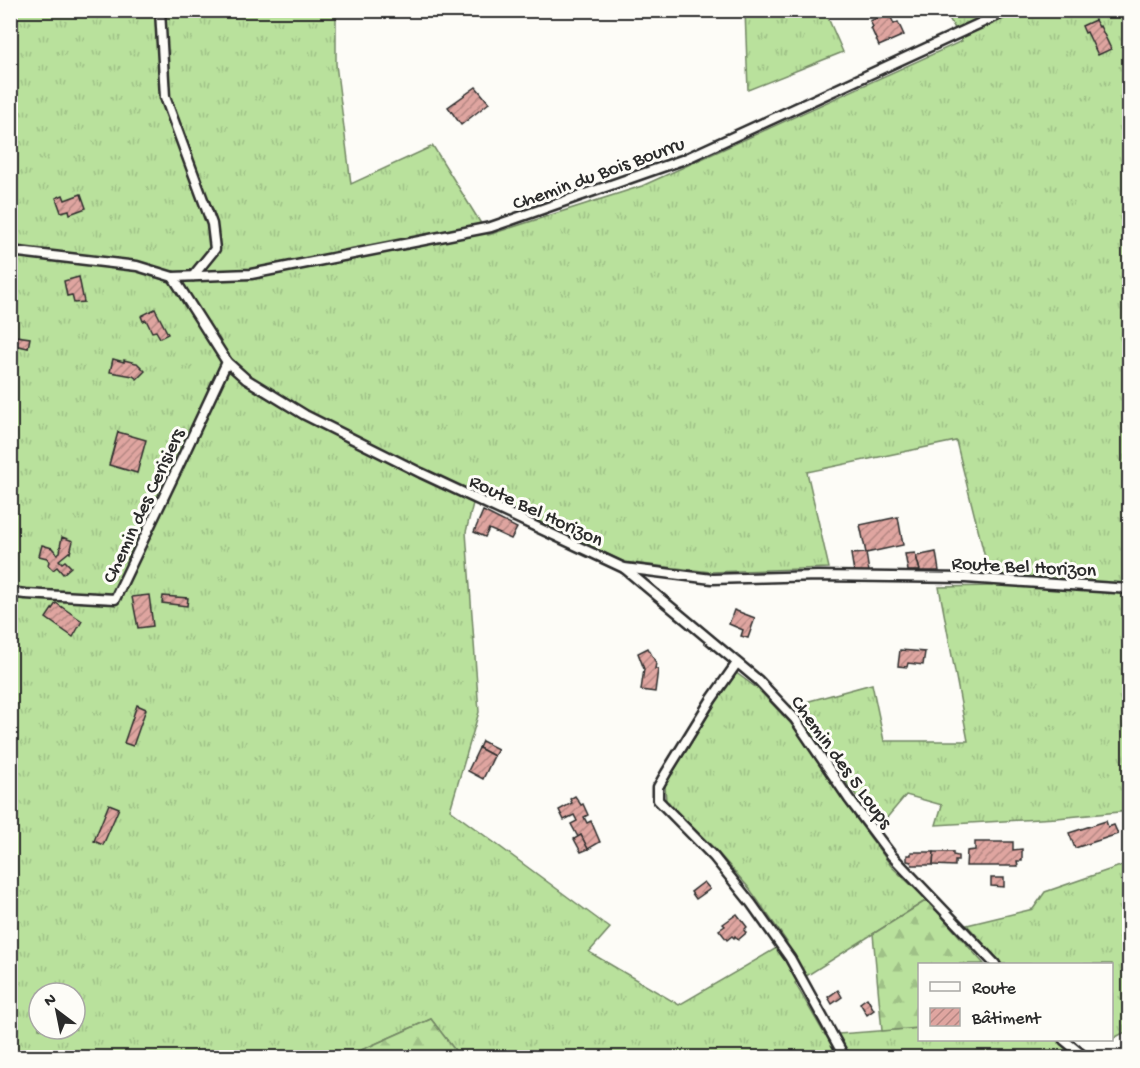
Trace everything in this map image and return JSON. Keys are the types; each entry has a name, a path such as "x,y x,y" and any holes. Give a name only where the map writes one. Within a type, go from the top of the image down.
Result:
{"street":[{"path":"160,10 165,97 212,224 214,249 193,276"},
{"name":"Chemin du Bois Bourru","path":"173,277 251,274 491,227 685,159 1009,10"},
{"path":"10,251 137,266 173,277"},
{"name":"Route Bel Horizon","path":"173,277 227,362 246,379 305,415 421,473 624,568 711,579 818,576 965,578 1130,589"},
{"name":"Chemin des Cerisiers","path":"10,592 115,599 227,362"},
{"name":"Chemin des 5 Loups","path":"624,568 758,680 795,719 849,799 892,856 994,963"},
{"path":"737,663 666,773 658,787 658,800 714,857 757,911 790,958 845,1058"},
{"path":"1065,1041 1086,1058"}],"green space":[{"path":"10,11 336,11 336,64 351,184 433,146 488,235 642,186 962,41 945,11 1129,11 1129,811 936,825 942,805 906,795 879,827 791,706 872,684 884,741 968,741 939,587 992,586 956,441 807,472 829,568 711,572 624,562 476,491 466,532 479,712 450,810 610,928 589,952 679,1005 787,942 749,888 714,848 666,801 665,785 735,672 758,689 794,727 847,806 892,867 927,900 795,983 825,1035 918,1028 918,1041 1057,1041 1076,1057 460,1057 431,1019 346,1057 11,1057"},
{"path":"745,11 825,11 843,52 748,90"},
{"path":"1129,863 1129,1030 1113,1038 1113,963 1001,963 967,925 1033,909 1045,892"},
{"path":"927,900 983,963 918,963 918,1028 882,1031 873,934"},
{"path":"431,1019 460,1057 346,1057"}],"building":[{"path":"889,13 894,24 898,22 904,35 879,46 870,21"},
{"path":"1095,20 1111,49 1098,55 1082,26"},
{"path":"476,87 489,103 461,125 448,107"},
{"path":"81,194 86,208 70,214 69,210 61,212 56,198 63,195 65,200"},
{"path":"79,277 84,302 74,303 72,295 67,296 64,281"},
{"path":"155,309 168,334 160,338 156,331 152,332 146,320 143,321 141,316"},
{"path":"16,336 30,338 28,348 14,345"},
{"path":"113,359 137,363 145,371 137,379 133,376 110,372"},
{"path":"118,432 146,440 137,473 109,465"},
{"path":"483,511 517,528 511,539 489,529 485,537 474,532"},
{"path":"898,517 903,545 866,553 860,525"},
{"path":"62,537 73,541 70,553 59,560 62,563 65,561 71,567 63,574 57,567 53,570 48,565 47,558 39,556 42,545 52,548 57,554 60,552"},
{"path":"936,552 939,571 920,571 916,556"},
{"path":"866,553 869,572 854,572 851,554"},
{"path":"915,553 920,571 908,571 905,554"},
{"path":"149,595 153,626 138,628 132,597"},
{"path":"163,596 188,598 187,606 162,603"},
{"path":"56,603 82,621 73,637 46,618"},
{"path":"734,610 755,618 748,638 741,636 743,630 729,624"},
{"path":"648,648 656,663 655,669 658,669 655,692 641,690 644,669 638,653"},
{"path":"900,650 925,652 923,665 908,663 907,667 898,666"},
{"path":"137,705 146,709 133,746 124,743"},
{"path":"482,741 498,749 494,756 479,748"},
{"path":"479,748 494,756 483,779 468,771"},
{"path":"575,796 581,805 583,804 588,815 584,817 587,823 591,821 600,842 588,849 581,835 578,837 571,824 577,821 574,815 564,820 559,810 572,803 570,799"},
{"path":"109,804 119,808 103,845 94,841"},
{"path":"1106,821 1108,827 1114,825 1118,834 1075,848 1069,833"},
{"path":"581,835 588,849 581,852 574,839"},
{"path":"975,842 1013,842 1013,850 1022,849 1022,861 1017,861 1018,866 966,866 967,851 975,850"},
{"path":"911,852 934,852 933,865 912,865 907,861 907,855 911,855"},
{"path":"934,852 953,852 953,855 958,856 958,861 955,861 955,866 933,865"},
{"path":"991,878 1004,878 1004,887 991,886"},
{"path":"704,882 710,889 696,899 691,892"},
{"path":"737,914 747,927 744,930 746,933 738,940 732,936 727,940 719,930 725,926 723,924"},
{"path":"838,990 842,997 832,1004 828,997"},
{"path":"867,998 874,1010 867,1015 860,1003"}]}
